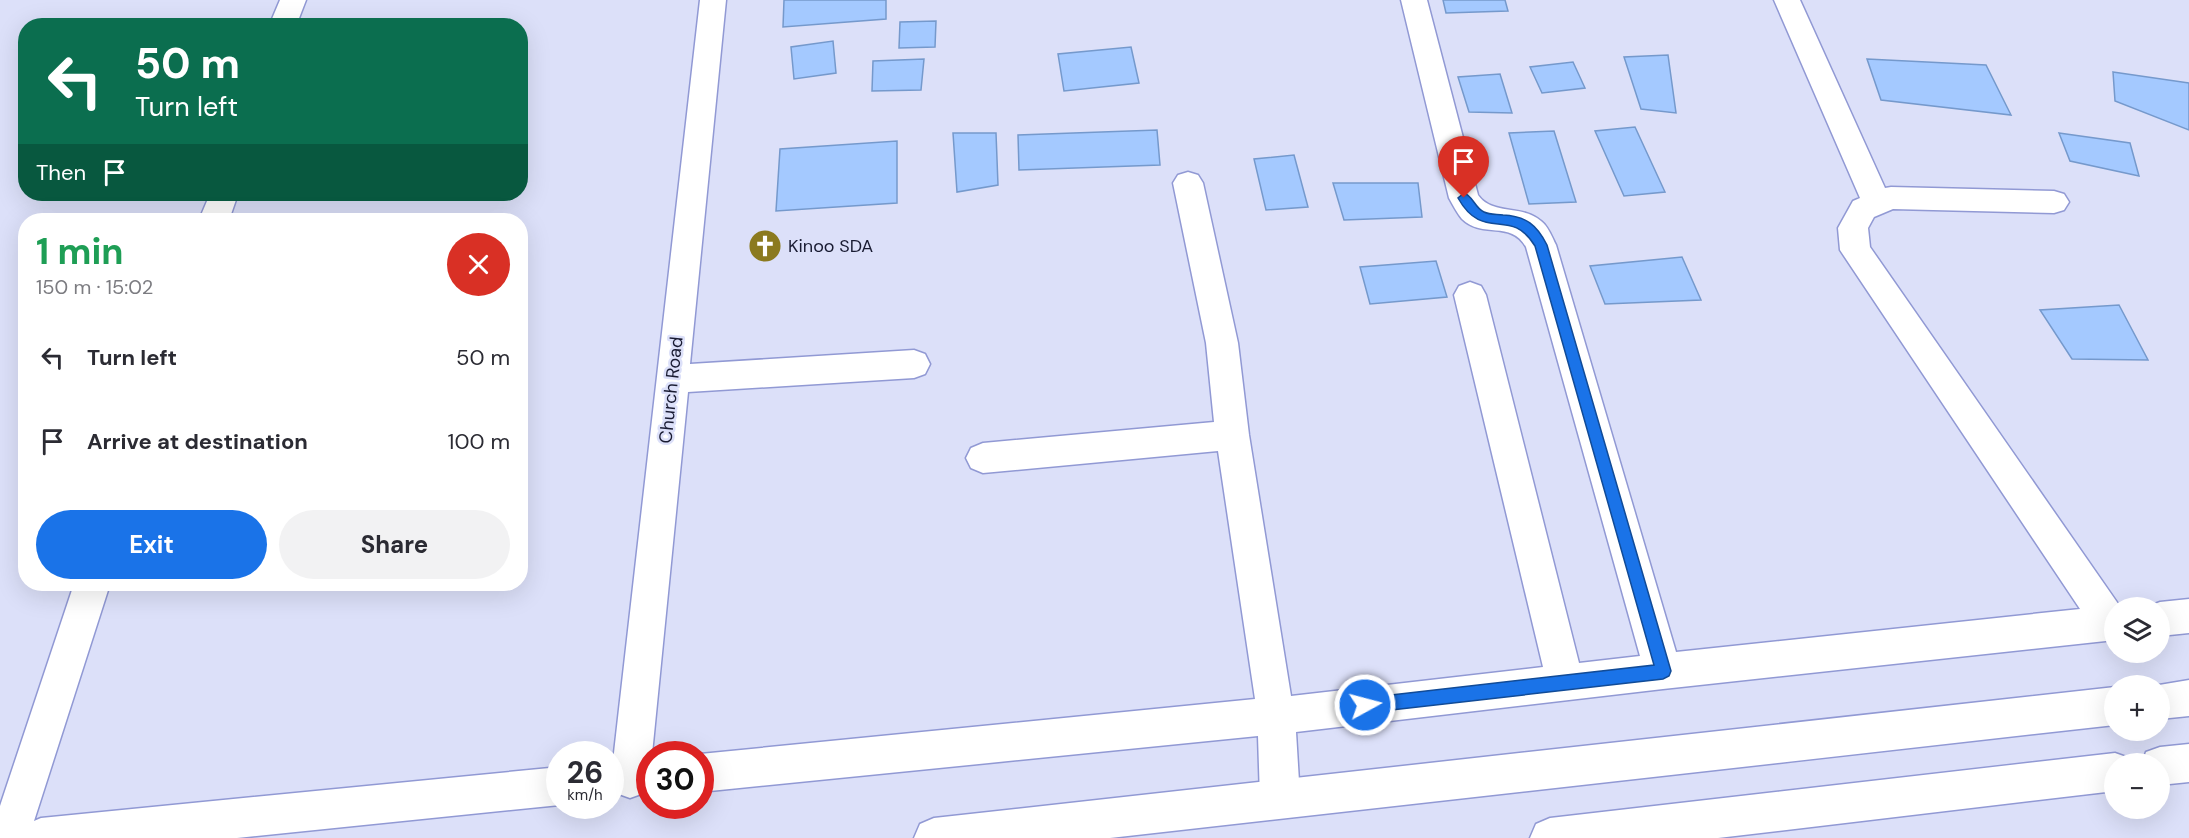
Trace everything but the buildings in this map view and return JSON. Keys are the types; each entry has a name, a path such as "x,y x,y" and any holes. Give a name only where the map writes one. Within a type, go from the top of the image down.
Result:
{"main road":[{"path":"285,18 293,0"},
{"name":"Church Road","path":"630,779 713,0"},
{"path":"1413,0 1464,198 1473,211 1484,218 1518,221 1532,230 1541,245 1663,671"},
{"path":"1787,0 1878,203"},
{"path":"1188,183 1222,343 1232,435 1276,716 1280,798"},
{"path":"2054,201 1892,198 1863,209 1853,228 1855,250 2104,610"},
{"path":"1470,296 1565,682"},
{"path":"672,379 914,364"},
{"path":"983,458 1232,435"},
{"path":"9,838 90,591"},
{"path":"2170,618 2189,616"},
{"path":"714,772 1276,716 1663,671 2104,624"},
{"path":"2170,700 2189,698"},
{"path":"934,838 2104,707"},
{"path":"2170,765 2189,763"},
{"path":"1550,838 2104,773"},
{"path":"41,838 546,787"}],"place":[{"name":"Kinoo SDA","path":"765,246"}],"route":[{"path":"1365,705 1663,671 1541,245 1532,230 1518,221 1484,218 1473,211 1464,198"}]}
